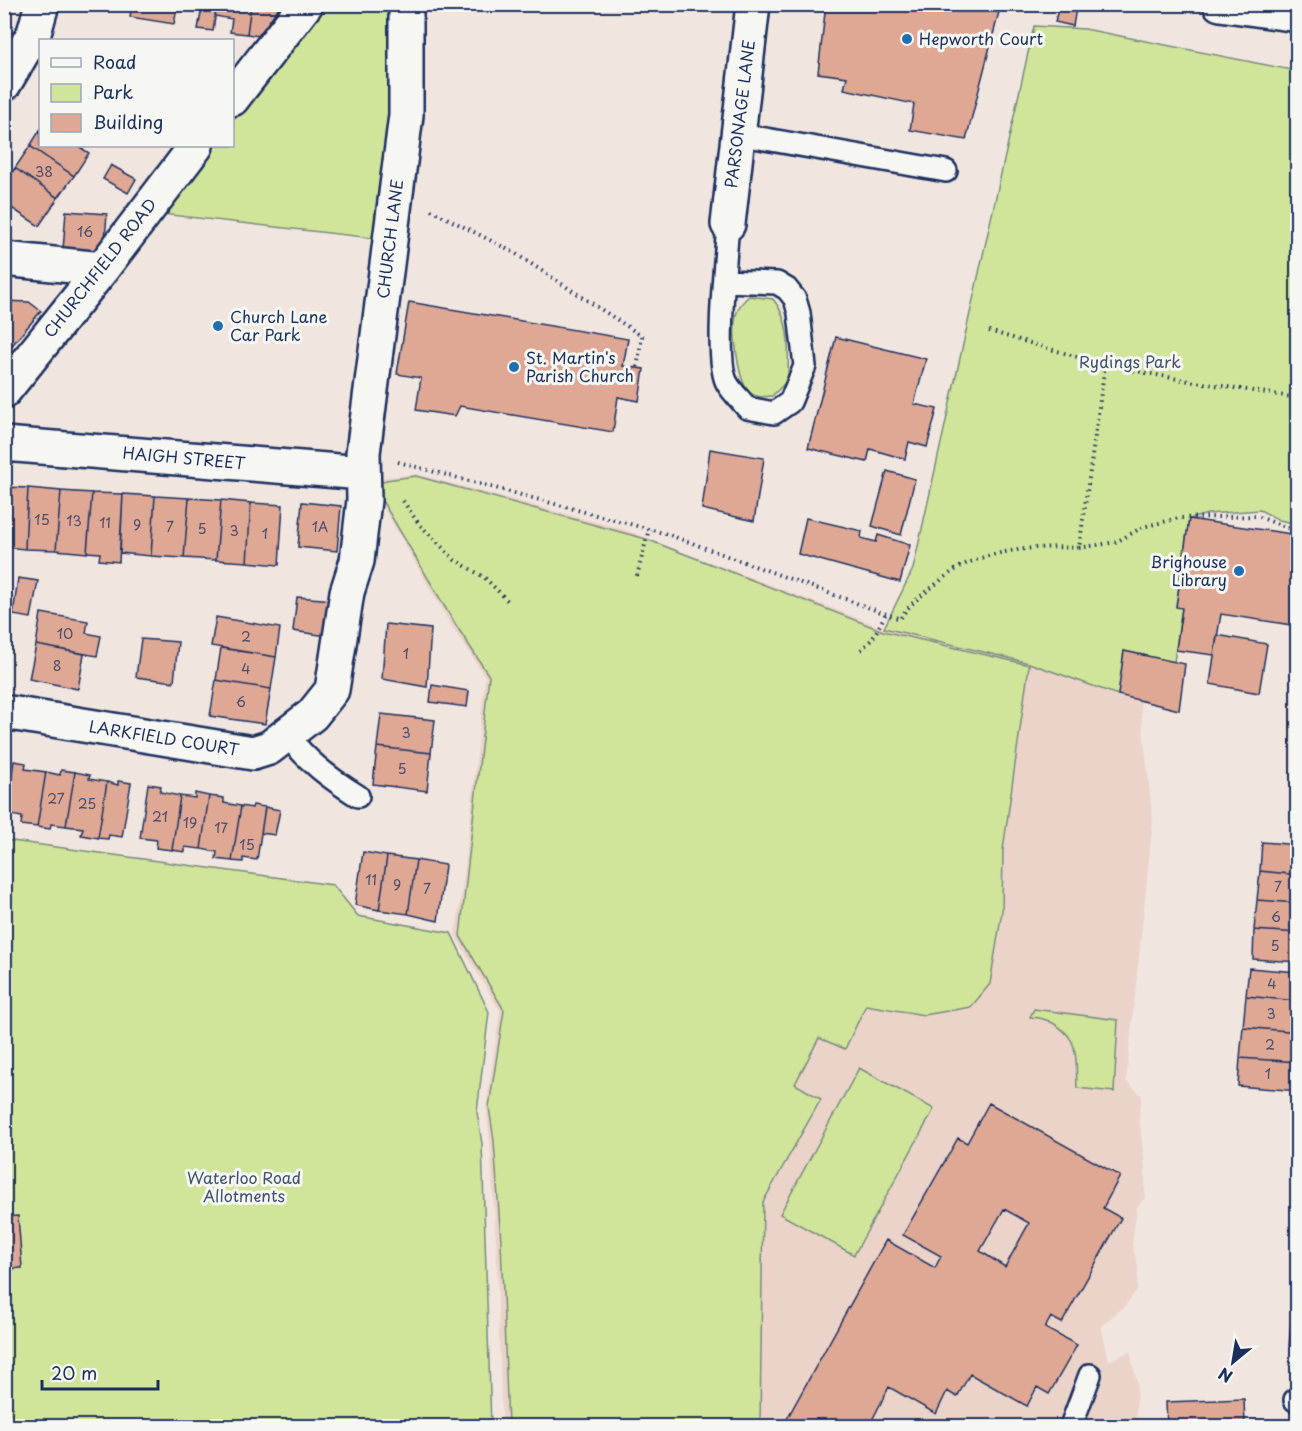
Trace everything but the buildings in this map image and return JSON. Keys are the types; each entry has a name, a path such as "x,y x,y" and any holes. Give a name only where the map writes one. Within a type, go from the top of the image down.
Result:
{"street":[{"path":"4,84 34,33 42,4"},
{"path":"234,96 306,4"},
{"name":"CHURCH LANE","path":"363,463 406,115 406,4"},
{"name":"PARSONAGE LANE","path":"728,224 753,4"},
{"path":"1220,4 1298,15"},
{"name":"CHURCHFIELD ROAD","path":"4,391 102,269 195,147"},
{"path":"9,264 102,269"},
{"name":"HAIGH STREET","path":"4,444 363,463"},
{"name":"LARKFIELD COURT","path":"4,712 253,753 269,748 312,715 332,690 347,592 357,561 364,500 363,463"}],"lane":[{"path":"737,134 945,171"},
{"path":"724,281 777,283 787,289 795,299 799,313 805,366 790,402 774,413 747,408 726,381 721,329 724,281 728,224"},
{"path":"287,734 325,775 358,796"},
{"path":"1071,1426 1090,1375"}],"path":[{"path":"396,192 513,252 642,336 637,368"},
{"path":"989,331 1105,365 1298,398"},
{"path":"1079,548 1105,365"},
{"path":"399,462 400,472"},
{"path":"363,463 399,462 667,534 900,619 909,605 939,581 971,561 1000,553 1047,546 1079,548 1116,542 1143,527 1179,518 1257,516 1298,532"},
{"path":"402,493 403,503 419,524 455,560 484,577 510,603"},
{"path":"637,576 649,530"},
{"path":"861,650 873,638 886,613"}],"shaded area":[{"path":"416,474 623,529 884,628 1029,663 1140,701 1153,821 1126,1081 1142,1096 1139,1117 1145,1167 1145,1198 1137,1207 1132,1245 1138,1266 1137,1290 1124,1307 1101,1326 1109,1361 1130,1351 1137,1382 1136,1426 502,1426 496,1243 486,1108 500,1011 455,936 465,867 485,677 449,622 370,484 385,477"}],"green space":[{"path":"306,5 406,5 390,240 144,212 195,147 234,147 234,98"},
{"name":"Rydings Park","path":"1034,26 1085,29 1297,71 1297,524 1279,520 1260,510 1208,514 1189,519 1176,606 1182,608 1174,662 1124,651 1118,695 1029,663 884,628 913,569"},
{"path":"749,296 773,299 786,327 788,380 772,396 763,397 750,393 739,368 735,322 739,307"},
{"path":"416,476 646,539 883,631 1029,665 1003,850 1002,911 990,984 971,1007 924,1015 866,1005 845,1049 819,1038 795,1084 821,1099 763,1202 760,1426 508,1426 501,1242 494,1141 489,1107 504,1010 460,936 489,676 452,619 374,487 386,480"},
{"name":"Waterloo Road Allotments","path":"5,840 333,885 358,916 451,933 489,1012 477,1112 482,1144 491,1426 5,1426"},
{"path":"1034,1009 1118,1020 1114,1092 1077,1088 1076,1057 1071,1040 1053,1023 1030,1017"},
{"path":"859,1068 934,1109 854,1255 780,1214"}],"place":[{"name":"Hepworth Court","path":"907,39"},
{"name":"Church Lane Car Park","path":"218,326"},
{"name":"St. Martin's Parish Church","path":"514,367"},
{"name":"Brighouse Library","path":"1239,571"}]}
